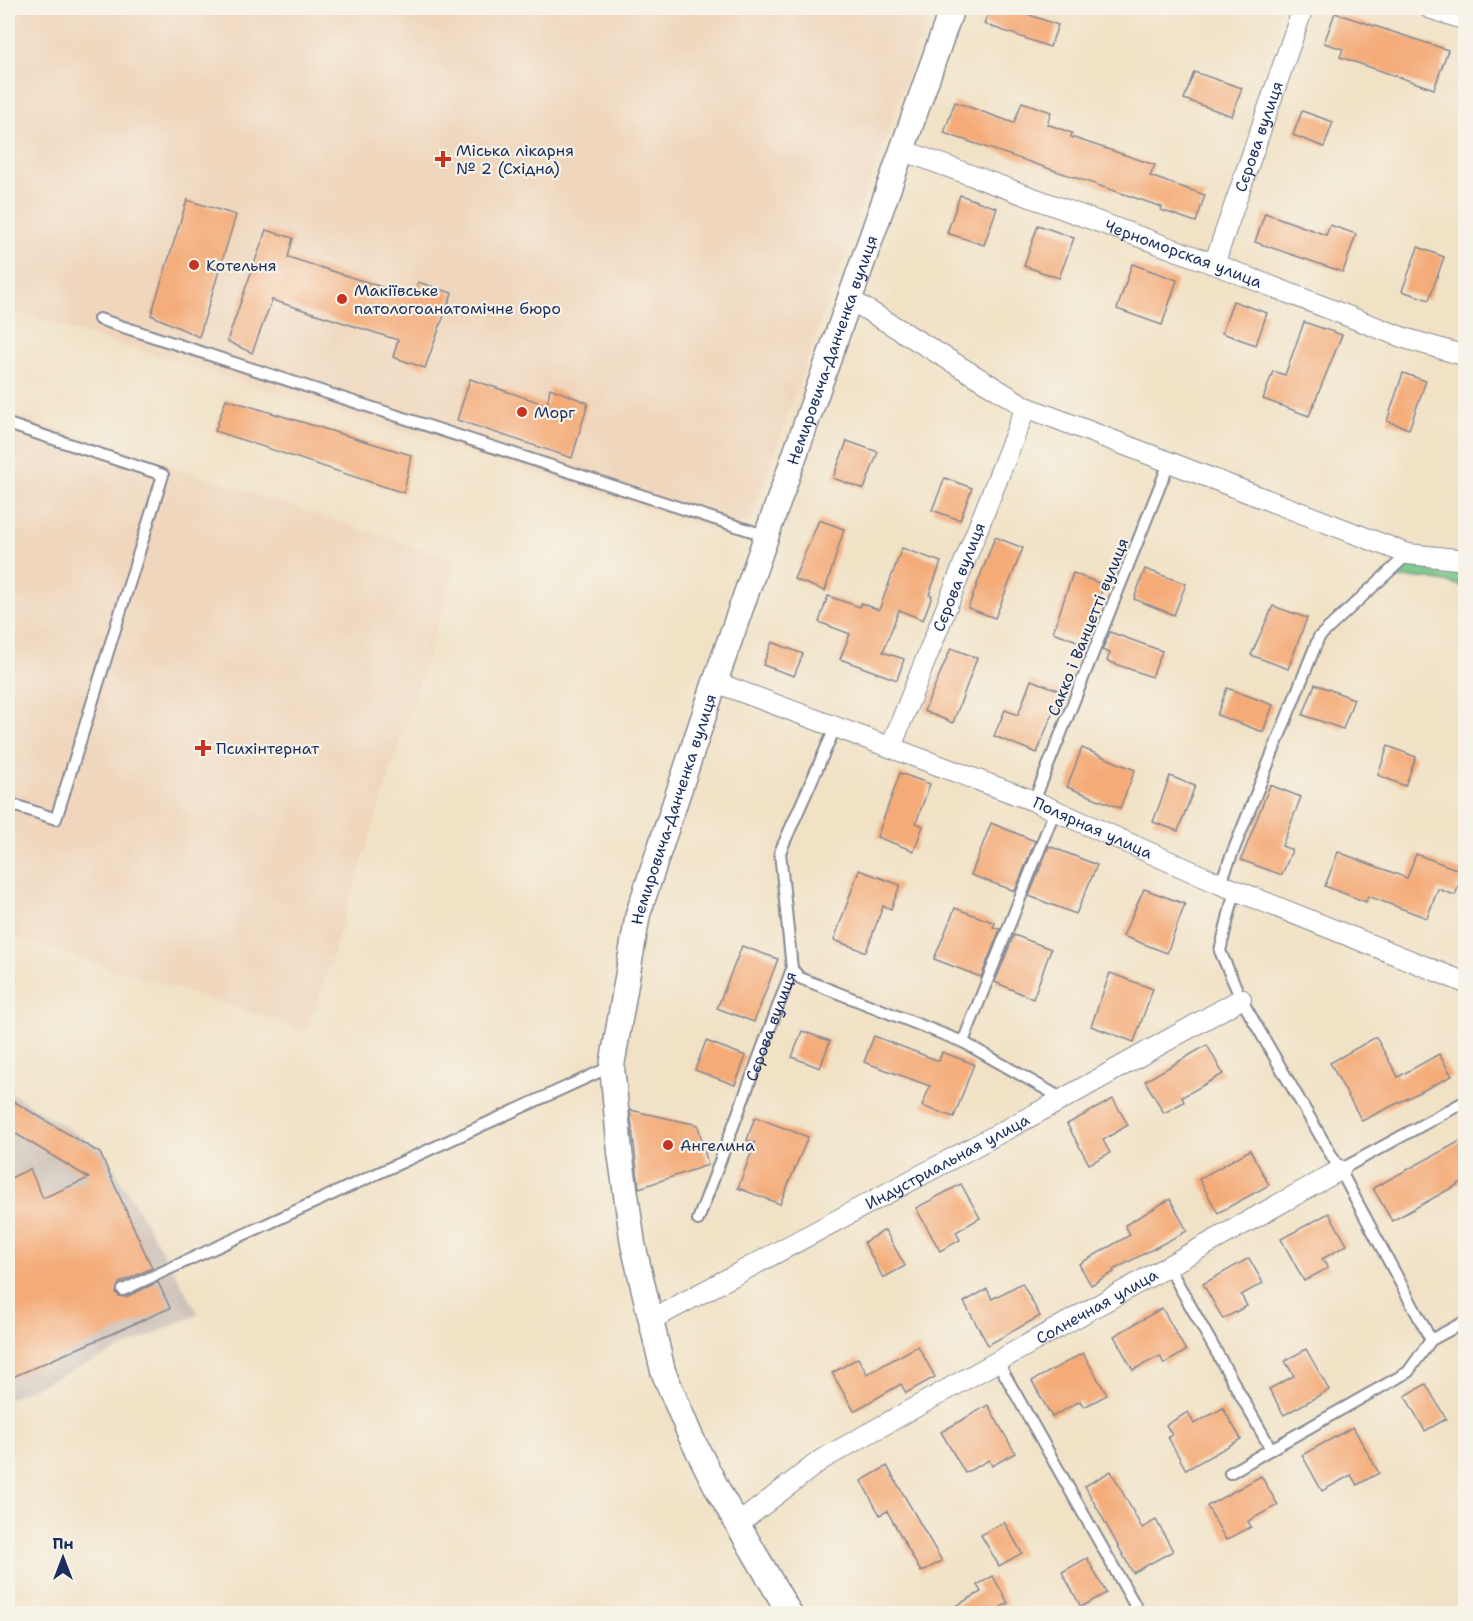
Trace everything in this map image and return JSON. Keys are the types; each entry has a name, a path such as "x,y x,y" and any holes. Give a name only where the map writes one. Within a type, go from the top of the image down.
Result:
{"street":[{"name":"Немировича-Данченка вулиця","path":"790,1614 737,1525 690,1435 663,1371 633,1244 620,1152 612,1066 638,914 715,682 851,300 951,8"},
{"name":"Сєрова вулиця","path":"1214,264 1303,8"},
{"path":"1429,8 1466,20"},
{"name":"Черноморская улица","path":"902,150 1214,264 1404,338 1466,356"},
{"path":"851,300 1026,407 1408,554 1466,560"},
{"name":"Сєрова вулиця","path":"891,747 1026,407"},
{"name":"Полярная улица","path":"715,682 1034,801 1228,887 1466,983"},
{"name":"Индустриальная улица","path":"651,1320 1063,1099 1241,999"},
{"name":"Солнечная улица","path":"737,1525 821,1460 1340,1170"}],"lane":[{"path":"99,319 767,536"},
{"path":"8,424 163,475 56,819 8,803"},
{"name":"Сакко і Ванцетті вулиця","path":"1034,801 1169,463"},
{"path":"1408,554 1318,637 1228,887 1220,951 1241,999 1340,1170 1431,1340"},
{"name":"Сєрова вулиця","path":"698,1220 792,969 780,852 836,726"},
{"path":"963,1042 1055,810"},
{"path":"792,969 800,978 963,1042 1063,1099"},
{"path":"123,1290 612,1066"},
{"name":"Солнечная улица","path":"1340,1170 1466,1101"},
{"path":"1168,1266 1271,1449"},
{"path":"1230,1473 1408,1372 1431,1340 1466,1321"},
{"path":"997,1361 1140,1614"}],"shaded area":[{"name":"Міська лікарня № 2 (Східна)","path":"8,8 931,8 750,523 715,529 8,310"},
{"name":"Психінтернат","path":"8,412 458,561 308,1031 8,935"},
{"path":"8,1092 103,1150 199,1314 8,1399"}],"green space":[{"path":"1399,564 1437,566 1465,572 1465,586 1426,578 1399,578"}],"building":[{"path":"990,8 1010,8 1058,25 1050,47 984,24"},
{"path":"1335,13 1448,50 1434,89 1340,57 1343,49 1324,43"},
{"path":"1194,72 1242,88 1232,116 1184,99"},
{"path":"955,102 1014,123 1022,102 1051,112 1047,124 1072,133 1071,137 1155,165 1150,176 1205,195 1196,222 1161,210 1162,207 944,133"},
{"path":"1302,111 1333,122 1324,147 1293,135"},
{"path":"960,195 997,208 984,245 947,233"},
{"name":"Котельня","path":"187,200 236,215 199,337 151,315"},
{"path":"1265,213 1326,235 1330,225 1356,234 1343,272 1255,242"},
{"path":"1038,225 1074,238 1059,278 1024,266"},
{"path":"266,230 293,238 288,257 413,297 418,282 452,293 425,368 393,357 398,340 272,300 252,353 227,341"},
{"path":"1418,247 1444,257 1429,300 1402,291"},
{"path":"1132,264 1177,280 1162,325 1117,309"},
{"path":"1233,301 1267,313 1256,345 1222,333"},
{"path":"1304,322 1342,335 1309,416 1263,399 1273,371 1285,375"},
{"path":"1403,373 1426,381 1409,429 1387,421"},
{"name":"Морг","path":"470,379 547,405 550,388 588,403 572,458 457,420"},
{"path":"226,399 411,455 404,493 215,431"},
{"path":"847,441 878,452 864,489 833,478"},
{"path":"945,478 972,488 960,520 932,510"},
{"path":"819,520 844,529 825,591 794,579"},
{"path":"995,537 1023,548 995,618 968,608"},
{"path":"902,548 941,562 923,620 899,610 883,652 904,659 897,680 840,659 850,634 819,622 828,596 860,607 861,603 879,610"},
{"path":"1145,569 1186,584 1174,615 1134,599"},
{"path":"1073,573 1104,585 1089,624 1096,626 1088,645 1053,632"},
{"path":"1273,606 1307,618 1288,669 1251,655"},
{"path":"1110,632 1162,651 1152,677 1107,661 1110,653 1102,650"},
{"path":"772,642 803,654 794,676 763,665"},
{"path":"951,648 977,658 953,723 924,711"},
{"path":"1031,680 1061,691 1037,753 994,736 1005,710 1018,715"},
{"path":"1315,684 1354,699 1343,729 1303,715"},
{"path":"1227,688 1273,705 1263,732 1217,715"},
{"path":"1388,746 1416,757 1405,786 1378,775"},
{"path":"1082,748 1135,770 1120,808 1067,787"},
{"path":"900,773 930,784 916,823 923,826 914,851 877,837"},
{"path":"1170,776 1195,786 1178,831 1153,822"},
{"path":"1270,785 1301,797 1282,846 1292,850 1282,875 1241,860"},
{"path":"991,823 1035,841 1015,891 971,875"},
{"path":"1049,846 1097,865 1076,914 1029,896"},
{"path":"1338,852 1407,878 1416,854 1464,872 1455,895 1438,889 1427,918 1368,896 1366,902 1325,886"},
{"path":"859,870 900,885 891,909 883,906 866,952 834,940"},
{"path":"1144,889 1185,904 1167,953 1123,936"},
{"path":"955,908 995,923 993,927 1000,929 981,977 934,959"},
{"path":"1014,935 1051,949 1033,999 995,982"},
{"path":"742,946 778,959 754,1022 717,1008"},
{"path":"1110,973 1153,989 1134,1042 1091,1026"},
{"path":"802,1031 830,1041 820,1068 792,1057"},
{"path":"874,1036 939,1061 942,1052 974,1064 954,1117 922,1106 930,1086 864,1062"},
{"path":"1376,1037 1398,1077 1439,1054 1452,1076 1362,1121 1330,1063"},
{"path":"706,1041 746,1056 735,1085 695,1070"},
{"path":"1207,1045 1223,1074 1182,1097 1184,1102 1164,1113 1145,1081"},
{"path":"8,1098 100,1153 152,1268 119,1283 116,1293 126,1297 158,1282 170,1308 8,1379 8,1179 30,1169 43,1198 89,1178 8,1129"},
{"path":"1113,1099 1128,1125 1103,1140 1110,1153 1089,1164 1067,1124"},
{"name":"Ангелина","path":"630,1110 698,1125 708,1165 639,1188"},
{"path":"755,1117 808,1137 780,1204 738,1188 755,1143 747,1140"},
{"path":"1466,1138 1466,1180 1392,1221 1373,1188"},
{"path":"1250,1150 1269,1185 1218,1213 1199,1179"},
{"path":"961,1184 980,1218 956,1232 960,1240 940,1251 916,1208"},
{"path":"1170,1199 1187,1231 1113,1270 1114,1272 1091,1285 1079,1264 1130,1235 1125,1225"},
{"path":"1329,1213 1347,1245 1322,1259 1328,1268 1304,1281 1281,1239"},
{"path":"885,1230 905,1266 883,1278 864,1242"},
{"path":"1249,1258 1263,1283 1241,1295 1247,1306 1223,1319 1203,1284"},
{"path":"1022,1283 1040,1316 988,1345 964,1302 987,1289 992,1299"},
{"path":"1162,1308 1186,1351 1164,1364 1160,1356 1133,1370 1114,1336"},
{"path":"918,1346 935,1377 906,1393 901,1384 854,1411 832,1373 858,1358 867,1374"},
{"path":"1306,1349 1329,1390 1284,1415 1269,1389 1294,1376 1285,1361"},
{"path":"1083,1353 1107,1395 1084,1407 1080,1401 1052,1417 1032,1381"},
{"path":"1426,1384 1446,1419 1425,1431 1405,1396"},
{"path":"988,1405 1015,1453 992,1466 989,1460 965,1473 941,1432"},
{"path":"1223,1408 1241,1439 1186,1470 1168,1437 1172,1435 1166,1425 1188,1412 1194,1424"},
{"path":"1353,1427 1379,1473 1357,1485 1351,1475 1322,1491 1302,1455"},
{"path":"887,1466 942,1561 921,1572 887,1511 880,1515 861,1481"},
{"path":"1111,1471 1142,1528 1156,1520 1173,1551 1133,1573 1085,1486"},
{"path":"1261,1476 1278,1505 1248,1521 1251,1527 1226,1540 1207,1506"},
{"path":"1004,1522 1022,1553 999,1566 981,1535"},
{"path":"1087,1558 1106,1593 1081,1607 1062,1572"},
{"path":"993,1576 1008,1603 990,1614 941,1614 981,1592 977,1585"}],"place":[{"name":"Міська лікарня № 2 (Східна)","path":"443,159"},
{"name":"Котельня","path":"194,265"},
{"name":"Макіївське патологоанатомічне бюро","path":"342,299"},
{"name":"Морг","path":"522,412"},
{"name":"Психінтернат","path":"203,748"},
{"name":"Ангелина","path":"668,1145"}]}
